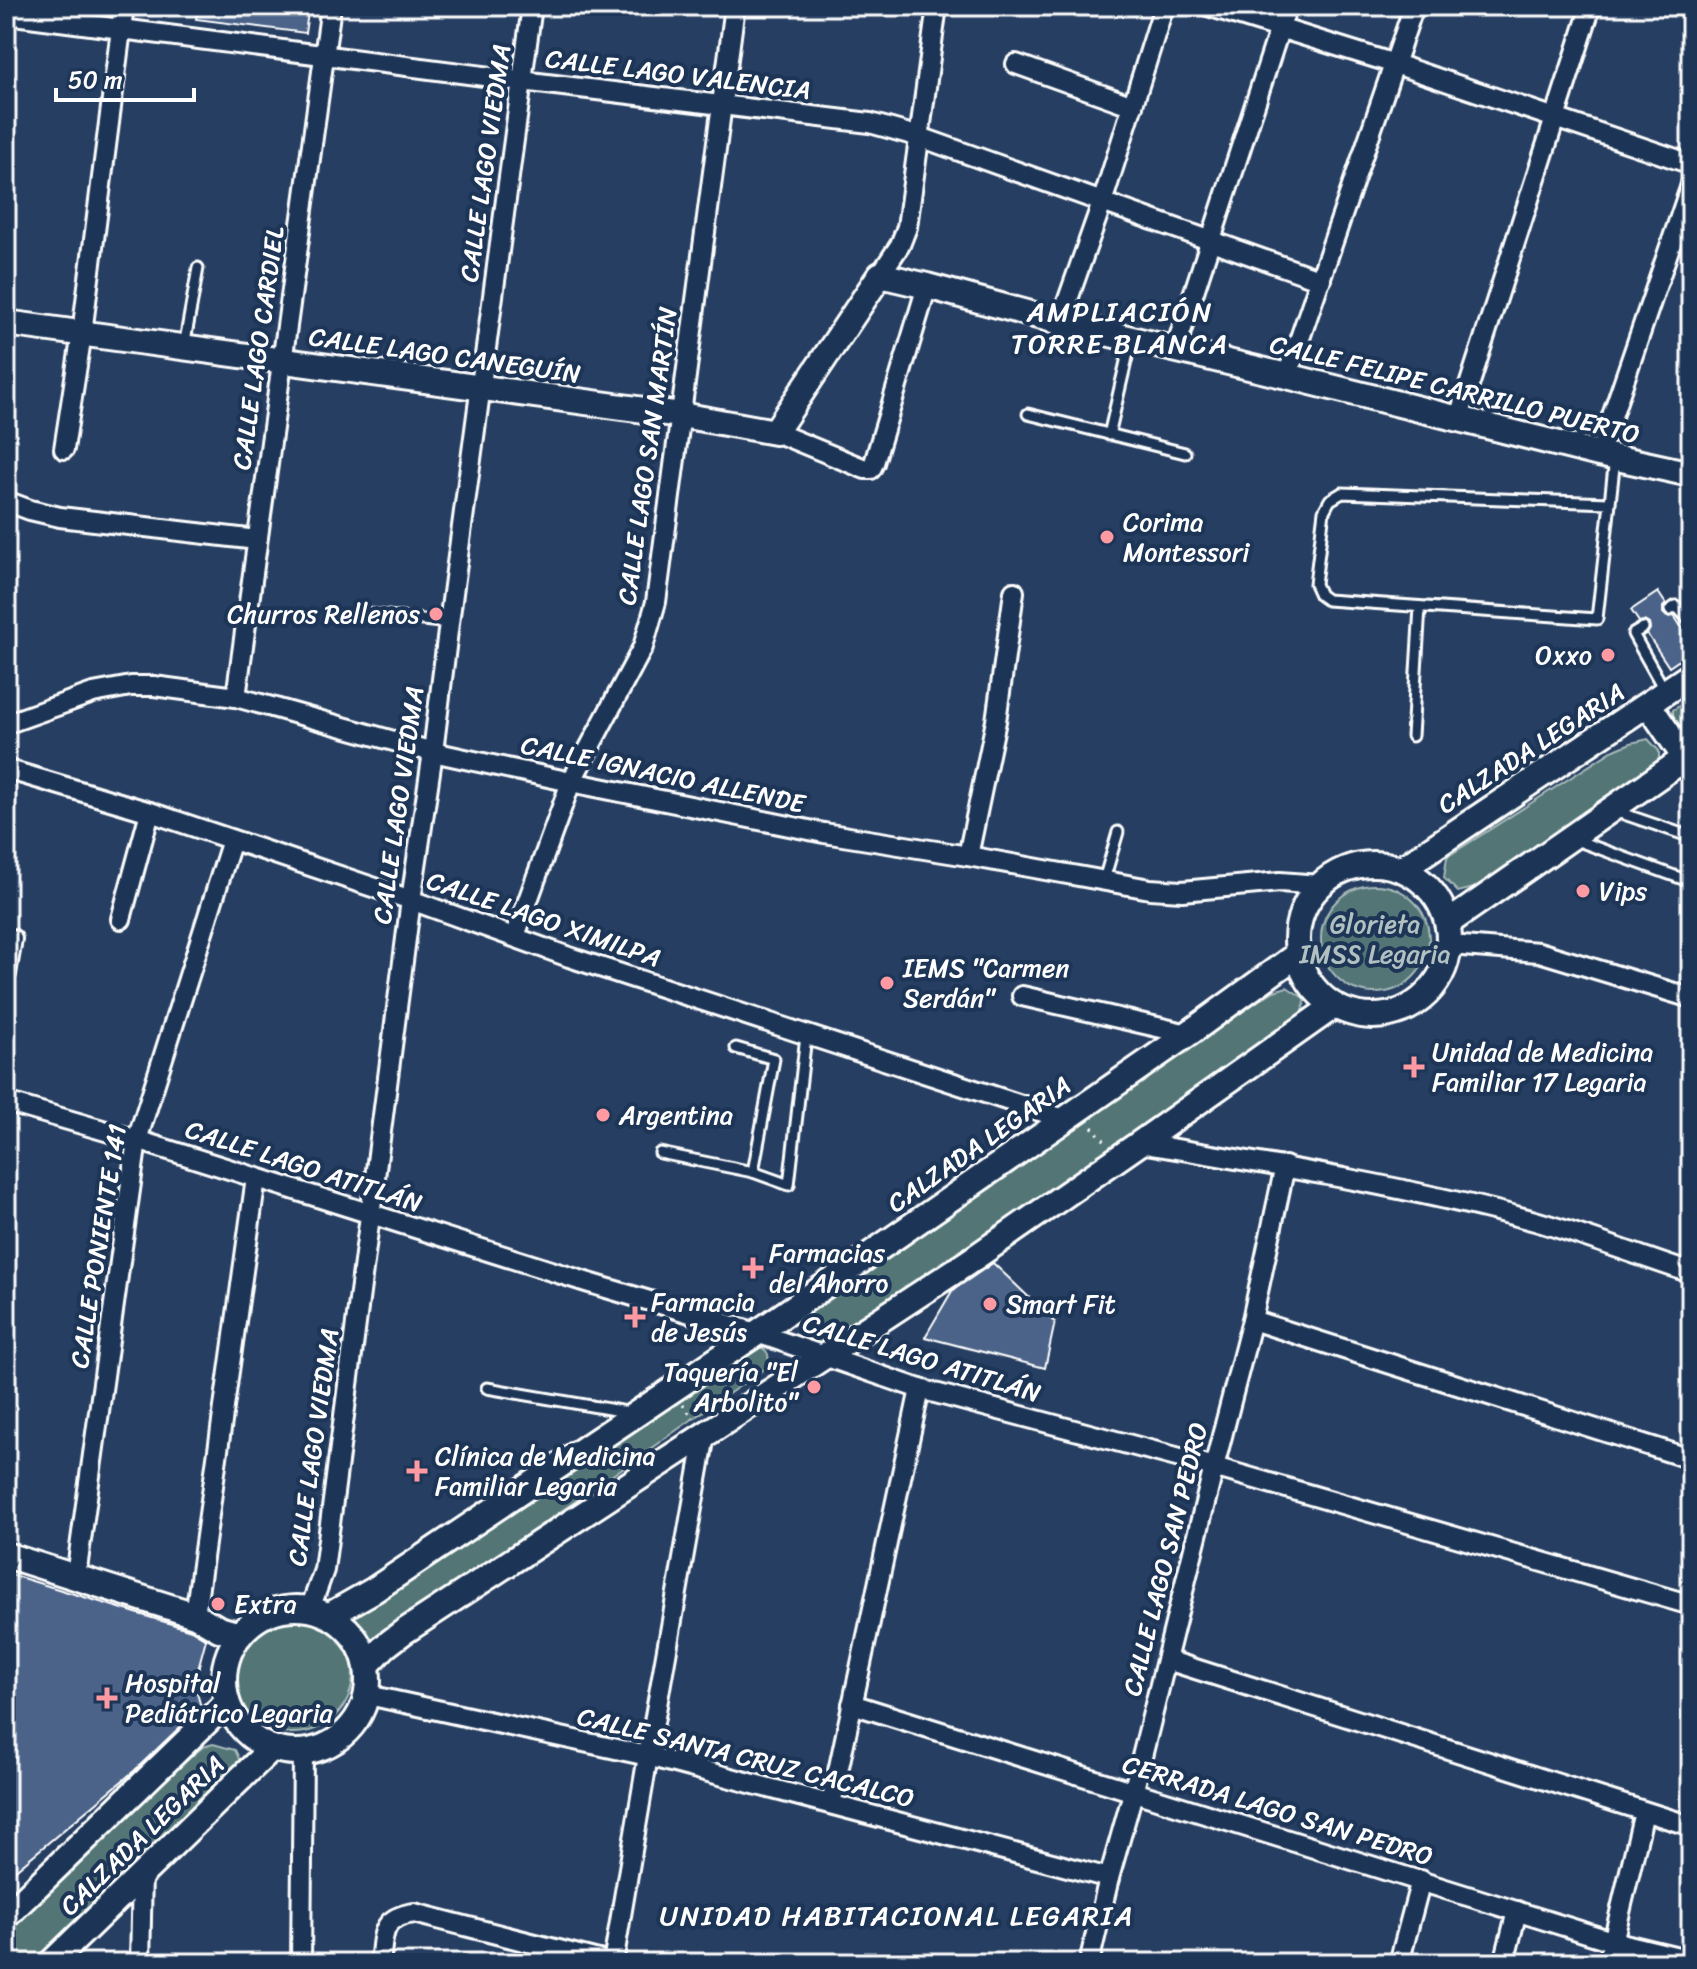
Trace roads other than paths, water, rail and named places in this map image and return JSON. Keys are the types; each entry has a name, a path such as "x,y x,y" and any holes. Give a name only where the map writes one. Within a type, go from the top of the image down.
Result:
{"main road":[{"name":"CALLE FELIPE CARRILLO PUERTO","path":"880,275 1131,340 1691,474"},
{"path":"775,432 880,275"},
{"name":"CALLE LAGO CANEGUÍN","path":"6,323 681,415 775,432"},
{"name":"CALZADA LEGARIA","path":"1401,869 1691,675"},
{"path":"1449,934 1570,838 1688,756 1657,698"},
{"path":"1380,864 1401,869 1426,885 1436,896 1449,934 1445,967 1434,986 1418,1002 1399,1012 1377,1016 1355,1014 1334,1006 1310,984 1302,970 1297,929 1305,905 1320,885 1337,872 1358,865 1380,864"},
{"name":"CALZADA LEGARIA","path":"320,1612 374,1590 757,1333 1188,1034 1298,954"},
{"path":"368,1664 402,1633 967,1263 1334,1006"},
{"path":"6,1555 195,1615 229,1638"},
{"path":"297,1608 320,1612 343,1624 362,1649 368,1664 368,1695 359,1716 345,1734 325,1747 303,1752 272,1748 244,1730 233,1717 227,1702 224,1676 229,1638 271,1612 297,1608"},
{"name":"CALZADA LEGARIA","path":"6,1916 227,1702"},
{"name":"CALZADA LEGARIA","path":"51,1963 272,1748"}],"street":[{"path":"64,449 124,6"},
{"name":"CALLE LAGO CARDIEL","path":"236,697 331,6"},
{"name":"CALLE LAGO VIEDMA","path":"320,1612 411,900 532,6"},
{"name":"CALLE LAGO SAN MARTÍN","path":"515,936 571,782 643,647 656,602 735,6"},
{"path":"880,275 900,245 907,227 937,6"},
{"path":"1060,322 1102,203 1164,6"},
{"path":"1208,6 1395,64 1691,164"},
{"path":"1175,350 1287,6"},
{"path":"1287,376 1414,6"},
{"path":"1458,420 1591,6"},
{"name":"CALLE LAGO VALENCIA","path":"6,14 870,123 920,137 1321,280"},
{"path":"1016,64 1133,106"},
{"path":"1607,456 1691,185"},
{"name":"CALLE LAGO CANEGUÍN","path":"775,432 871,469 927,286"},
{"path":"6,501 60,517 257,540"},
{"path":"968,856 996,721 1014,592"},
{"name":"CALLE IGNACIO ALLENDE","path":"6,724 93,693 131,686 154,686 236,697 433,752 571,782 824,833 1150,889 1182,891 1280,882 1320,885"},
{"name":"CALLE LAGO XIMILPA","path":"6,769 150,812 806,1036 1070,1114"},
{"path":"121,919 150,812"},
{"name":"CALLE PONIENTE 141","path":"76,1576 137,1140 232,840"},
{"path":"1449,934 1539,952 1691,998"},
{"path":"6,974 12,939"},
{"path":"1022,996 1188,1034"},
{"name":"CALLE LAGO ATITLÁN","path":"6,1102 757,1333 920,1389 1214,1467 1691,1605"},
{"path":"1130,1150 1285,1166 1409,1190 1537,1222 1691,1273"},
{"name":"CALLE LAGO SAN PEDRO","path":"1089,1963 1252,1320 1285,1166"},
{"path":"195,1615 256,1178"},
{"path":"1252,1320 1691,1459"},
{"path":"831,1804 920,1389"},
{"path":"380,1963 386,1928 397,1916 414,1913 612,1963 705,1435"},
{"path":"1167,1660 1691,1826"},
{"name":"CALLE SANTA CRUZ CACALCO","path":"368,1695 648,1756 1109,1878"},
{"name":"CERRADA LAGO SAN PEDRO","path":"852,1704 1680,1960"},
{"path":"301,1963 303,1752"},
{"path":"1608,1963 1644,1812"},
{"path":"140,1963 142,1873"},
{"path":"1399,1963 1421,1880"},
{"path":"1504,1963 1517,1911"}],"lane":[{"path":"184,347 198,268"},
{"path":"1109,435 1131,340"},
{"path":"1028,414 1185,453"},
{"path":"1607,456 1609,503 1597,619 1327,600 1320,595 1315,584 1324,511 1330,500 1342,493 1609,503"},
{"path":"1670,610 1676,606 1691,622"},
{"path":"1412,736 1420,607"},
{"path":"369,614 449,623"},
{"path":"1643,628 1633,634 1657,698"},
{"path":"1611,809 1691,837"},
{"path":"1104,880 1118,832"},
{"path":"1570,838 1691,882"},
{"path":"660,1153 753,1172 789,1185 806,1036"},
{"path":"736,1048 774,1059 753,1172"},
{"path":"487,1388 635,1413"}],"place":[{"name":"Corima Montessori","path":"1107,537"},
{"name":"Churros Rellenos","path":"436,614"},
{"name":"Oxxo","path":"1608,655"},
{"name":"Vips","path":"1583,891"},
{"name":"IEMS \"Carmen Serdán\"","path":"887,983"},
{"name":"Unidad de Medicina Familiar 17 Legaria","path":"1414,1067"},
{"name":"Argentina","path":"603,1115"},
{"name":"Farmacias del Ahorro","path":"753,1268"},
{"name":"Smart Fit","path":"990,1304"},
{"name":"Farmacia de Jesús","path":"635,1317"},
{"name":"Taquería \"El Arbolito\"","path":"814,1387"},
{"name":"Clínica de Medicina Familiar Legaria","path":"417,1471"},
{"name":"Extra","path":"218,1604"},
{"name":"Hospital Pediátrico Legaria","path":"107,1698"}],"district":[{"name":"AMPLIACIÓN TORRE BLANCA","path":"1120,327"},
{"name":"UNIDAD HABITACIONAL LEGARIA","path":"897,1915"}],"park label":[{"name":"Glorieta IMSS Legaria","path":"1375,939"}]}
